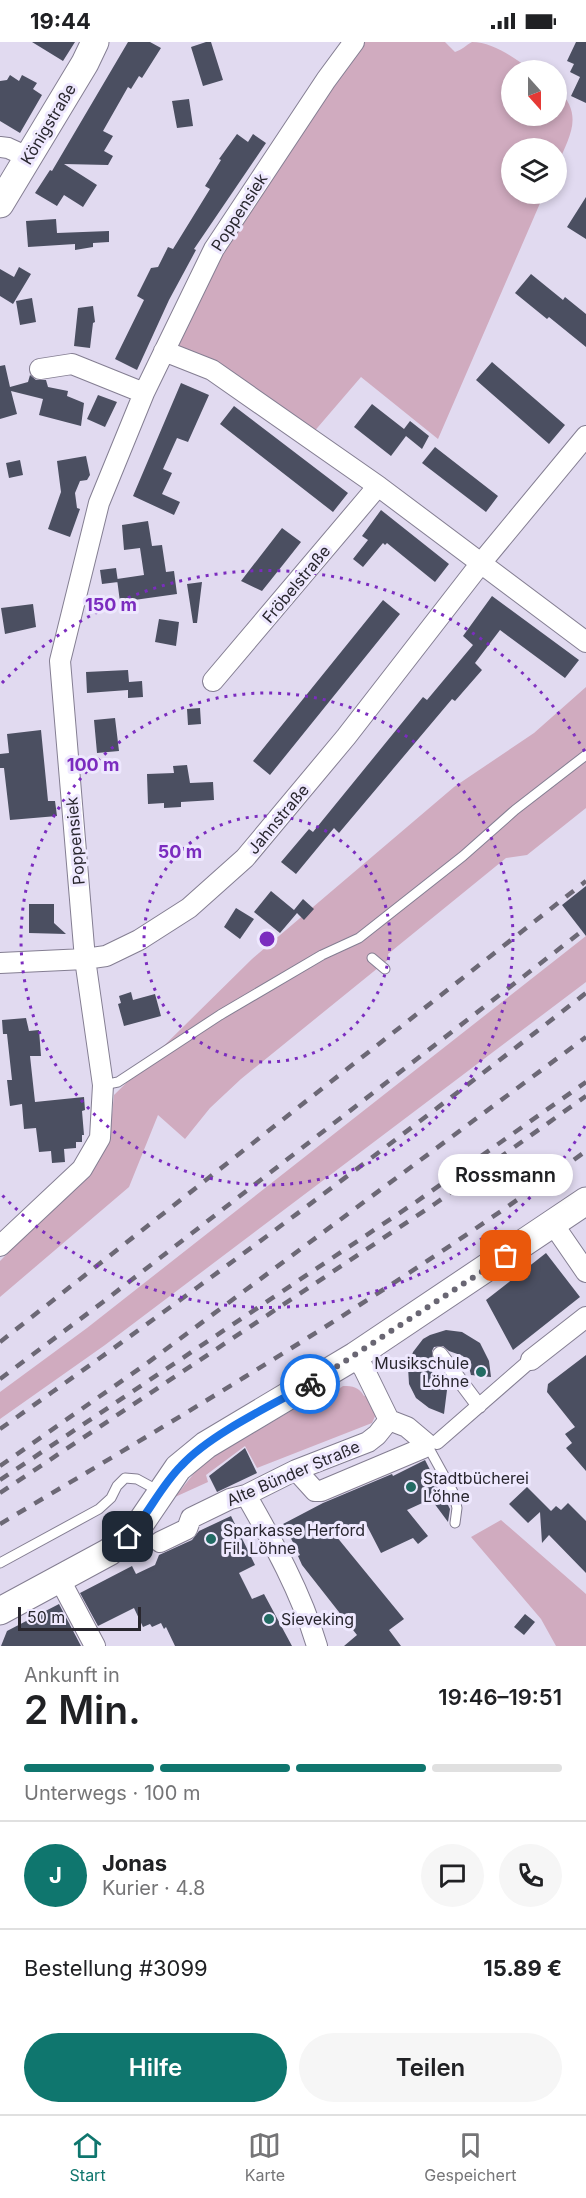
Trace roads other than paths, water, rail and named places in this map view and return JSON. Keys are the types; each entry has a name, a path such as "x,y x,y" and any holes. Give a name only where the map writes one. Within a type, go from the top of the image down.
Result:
{"main road":[{"name":"Königstraße","path":"0,204 85,63 95,42"},
{"path":"0,1611 109,1552 128,1537 142,1521 178,1468 189,1457 256,1413 356,1356 586,1201"}],"street":[{"name":"Poppensiek","path":"0,1246 82,1169 100,1138 103,1085 85,959 60,661 99,503 144,393 214,249 326,80 354,42"},
{"path":"0,147 28,157"},
{"path":"164,351 212,370 378,486 586,642"},
{"path":"40,369 72,364 144,393"},
{"name":"Jahnstraße","path":"0,963 106,956 138,940 189,908 245,858 346,737 481,563 586,436"},
{"name":"Fröbelstraße","path":"213,681 378,486"},
{"path":"553,1224 586,1272"},
{"path":"296,1470 315,1491 321,1491 423,1448 479,1406 531,1360 586,1317"},
{"path":"440,1354 479,1406"},
{"path":"356,1356 389,1420 407,1427 432,1443"},
{"name":"Alte Bünder Straße","path":"160,1542 186,1529 191,1518 230,1499 246,1495 296,1470 368,1442 389,1420"},
{"path":"246,1495 290,1575 307,1613 317,1646"},
{"path":"60,1580 94,1646"}],"lane":[{"path":"103,1085 118,1082 241,1003 322,955 359,938 586,755"},
{"path":"372,957 385,969"},
{"path":"432,1443 453,1492 457,1508 454,1523"},
{"path":"0,1563 99,1509 111,1498 117,1486 125,1478 137,1479 161,1492"}],"railway":[{"path":"0,1342 586,881"},
{"path":"0,1379 586,928"},
{"path":"0,1429 296,1215 586,993"},
{"path":"0,1466 146,1364 586,1037"},
{"path":"0,1480 416,1202 586,1082"},
{"path":"0,1493 436,1203 586,1096"},
{"path":"0,1524 224,1390 371,1298 586,1151"}],"place":[{"name":"Rossmann","path":"506,1256"},
{"name":"Musikschule Löhne","path":"481,1372"},
{"name":"Stadtbücherei Löhne","path":"411,1487"},
{"name":"Sparkasse Herford Fil. Löhne","path":"211,1539"},
{"name":"Sieveking","path":"269,1619"}]}
